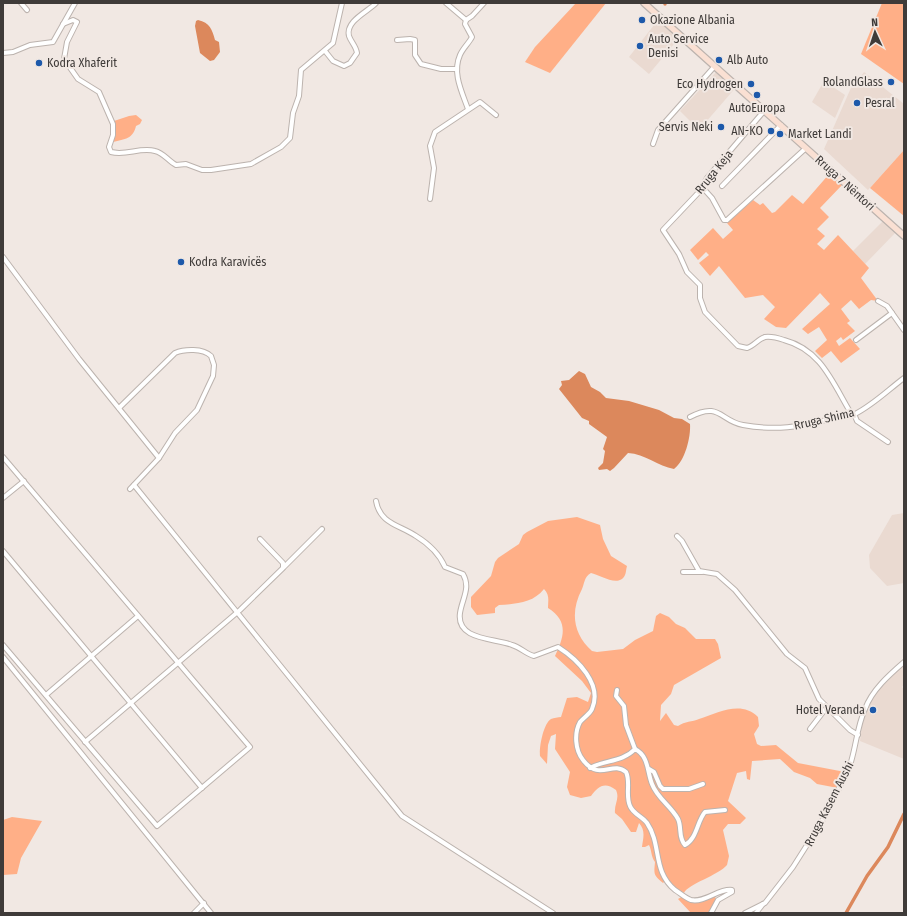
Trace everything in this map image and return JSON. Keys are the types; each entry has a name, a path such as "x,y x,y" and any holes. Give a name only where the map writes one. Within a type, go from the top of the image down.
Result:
{"main road":[{"name":"Rruga 7 Nëntori","path":"644,3 904,236"}],"street":[{"path":"21,3 27,10"},
{"path":"3,53 13,52 30,45 53,42 75,3"},
{"path":"63,24 74,20 77,22 67,42 64,59 78,79 99,92 113,124 113,135 109,147 111,152 119,154 147,150 157,151 176,165 186,164 206,170 251,164 287,142 290,138 293,113 299,96 301,70 325,51 335,38 342,3"},
{"path":"325,51 340,65 344,66 350,63 358,53 349,35 350,29 360,14 368,10 376,3"},
{"path":"446,3 466,20"},
{"path":"466,20 472,16 484,3"},
{"path":"466,20 465,24 472,37 460,54 456,69 460,90 468,109"},
{"path":"397,40 415,40 415,55 421,64 441,69 456,69"},
{"path":"653,144 658,130 714,67"},
{"path":"430,199 434,168 430,146 435,132 454,121 468,109 480,102 496,115"},
{"name":"Rruga Keja","path":"764,110 707,178 702,187 663,230 679,254 687,272 700,285 700,298 705,312 738,346 747,348 760,339 771,337 787,341 810,351 821,363 853,414"},
{"path":"722,186 781,126"},
{"path":"702,187 712,198 724,220 727,220 806,148"},
{"path":"3,257 79,359 159,458"},
{"path":"878,301 887,306 904,330"},
{"path":"856,340 892,313"},
{"path":"119,408 175,353 179,351 195,351 206,352 211,356 214,371 210,385 197,410 175,433 159,458 130,489"},
{"name":"Rruga Shima","path":"690,417 703,410 722,415 740,424 777,428 803,426 853,414 904,378"},
{"path":"853,414 857,421 888,442"},
{"path":"3,457 250,747 157,826 3,645"},
{"path":"3,498 24,481"},
{"path":"134,485 402,816 553,913"},
{"path":"376,501 377,507 384,519 416,535 438,553 445,567 463,574 467,588 460,614 460,620 469,632 477,636 512,644 534,656 540,655 552,648 560,648 582,668 591,679 594,686 592,708 581,721 576,735 579,754 590,768 598,771 617,768 626,772 630,805 633,811 647,823 659,866 667,883 684,897 691,900 706,898 732,890 732,892 718,900 711,913"},
{"path":"85,742 237,612 322,529"},
{"path":"677,536 682,541 697,568 702,572"},
{"path":"260,539 280,559 284,567"},
{"path":"3,551 202,788"},
{"path":"683,572 717,574 735,590 787,654 805,668 819,699 850,730 858,735"},
{"path":"46,695 138,616"},
{"path":"3,657 211,913"},
{"name":"Rruga Kasem Aushi","path":"745,913 764,903 793,867 822,823 848,771 853,758 861,719 870,699 891,673 904,662"},
{"path":"617,690 616,696 624,706 626,725 635,749 646,760 652,783 658,794 678,819 681,839 685,845 690,842 704,814 708,811 725,810"},
{"path":"810,729 827,707"},
{"path":"590,768 597,763 620,759 635,749"},
{"path":"649,769 654,772 660,786 663,789 689,789 703,784"},
{"path":"194,913 204,903"},
{"path":"756,913 764,903"}],"shaded area":[{"path":"576,3 606,3 550,73 525,62 535,47"},
{"path":"882,3 904,3 904,84 861,54"},
{"path":"198,20 208,25 215,40 219,42 220,52 214,60 210,61 200,53 195,26 196,21"},
{"path":"658,20 679,38 649,74 629,57"},
{"path":"718,70 737,86 699,130 680,111"},
{"path":"864,72 904,104 904,150 868,190 824,149 854,81 857,82"},
{"path":"824,81 845,95 835,118 812,102"},
{"path":"136,115 142,120 140,124 136,126 133,134 128,138 113,142 116,133 114,121"},
{"path":"904,150 904,216 870,188"},
{"path":"830,173 843,184 820,208 829,217 817,229 825,236 817,244 824,250 838,235 869,268 861,278 878,301 871,300 859,309 851,300 841,309 850,321 847,323 855,331 843,340 841,337 836,341 839,346 850,338 860,349 841,363 831,351 822,358 815,351 827,340 819,327 808,334 802,329 830,304 820,293 786,328 776,327 764,319 775,307 763,295 745,298 719,266 710,276 699,263 709,255 706,252 698,260 690,250 713,228 723,239 733,230 727,223 753,200 760,205 763,203 772,213 775,212 792,195 803,204"},
{"path":"883,221 896,232 865,264 853,251"},
{"path":"579,371 585,374 591,387 600,392 606,398 629,401 659,410 674,418 682,419 690,424 684,455 678,465 674,469 628,453 610,471 607,469 599,470 598,468 603,463 605,451 603,449 607,437 589,424 589,421 582,418 559,389 562,385 561,381 569,380"},
{"path":"904,513 904,583 887,586 870,568 869,555 892,515"},
{"path":"577,517 600,525 603,539 611,556 627,566 625,575 622,579 614,581 591,573 585,580 576,606 575,622 581,637 592,651 597,652 623,649 635,640 653,631 656,616 660,613 669,617 676,624 685,628 696,639 715,639 718,644 721,658 674,685 671,694 661,705 660,721 666,713 674,725 678,726 683,723 729,709 744,709 758,717 759,726 754,734 757,744 761,746 776,745 798,763 845,772 838,788 817,784 810,778 794,772 780,759 752,761 750,780 747,779 746,771 737,773 728,801 746,818 740,824 728,824 723,830 729,856 727,865 723,869 691,886 684,893 666,880 663,883 657,878 654,872 655,862 651,849 649,845 642,847 644,835 643,829 639,823 636,832 631,832 622,819 615,813 617,799 616,790 612,787 602,786 591,796 581,798 570,795 567,787 570,772 555,749 556,734 551,736 548,745 547,764 540,756 541,742 546,726 551,719 561,717 567,698 577,697 588,702 591,693 582,681 555,656 561,642 563,630 559,618 548,608 546,591 544,589 540,594 524,602 499,605 495,608 495,613 477,615 471,607 471,597 491,576 495,562 498,558 519,544 523,535 548,521"},
{"path":"904,664 904,685 902,687 904,689 904,759 860,741 866,710 876,693"},
{"path":"12,817 42,821 21,858 17,874 3,875 3,820"},
{"path":"683,896 692,901 715,896 716,900 710,913 691,913 678,899"}],"waterway":[{"path":"846,913 867,876 888,847 904,814"}],"place":[{"name":"Okazione Albania","path":"642,20"},
{"name":"Auto Service Denisi","path":"640,46"},
{"name":"Alb Auto","path":"719,60"},
{"name":"Kodra Xhaferit","path":"39,63"},
{"name":"RolandGlass","path":"891,82"},
{"name":"Eco Hydrogen","path":"751,84"},
{"name":"AutoEuropa","path":"757,95"},
{"name":"Pesral","path":"857,103"},
{"name":"Servis Neki","path":"721,127"},
{"name":"AN-KO","path":"771,131"},
{"name":"Market Landi","path":"780,134"},
{"name":"Kodra Karavicës","path":"181,262"},
{"name":"Hotel Veranda","path":"873,710"}]}
